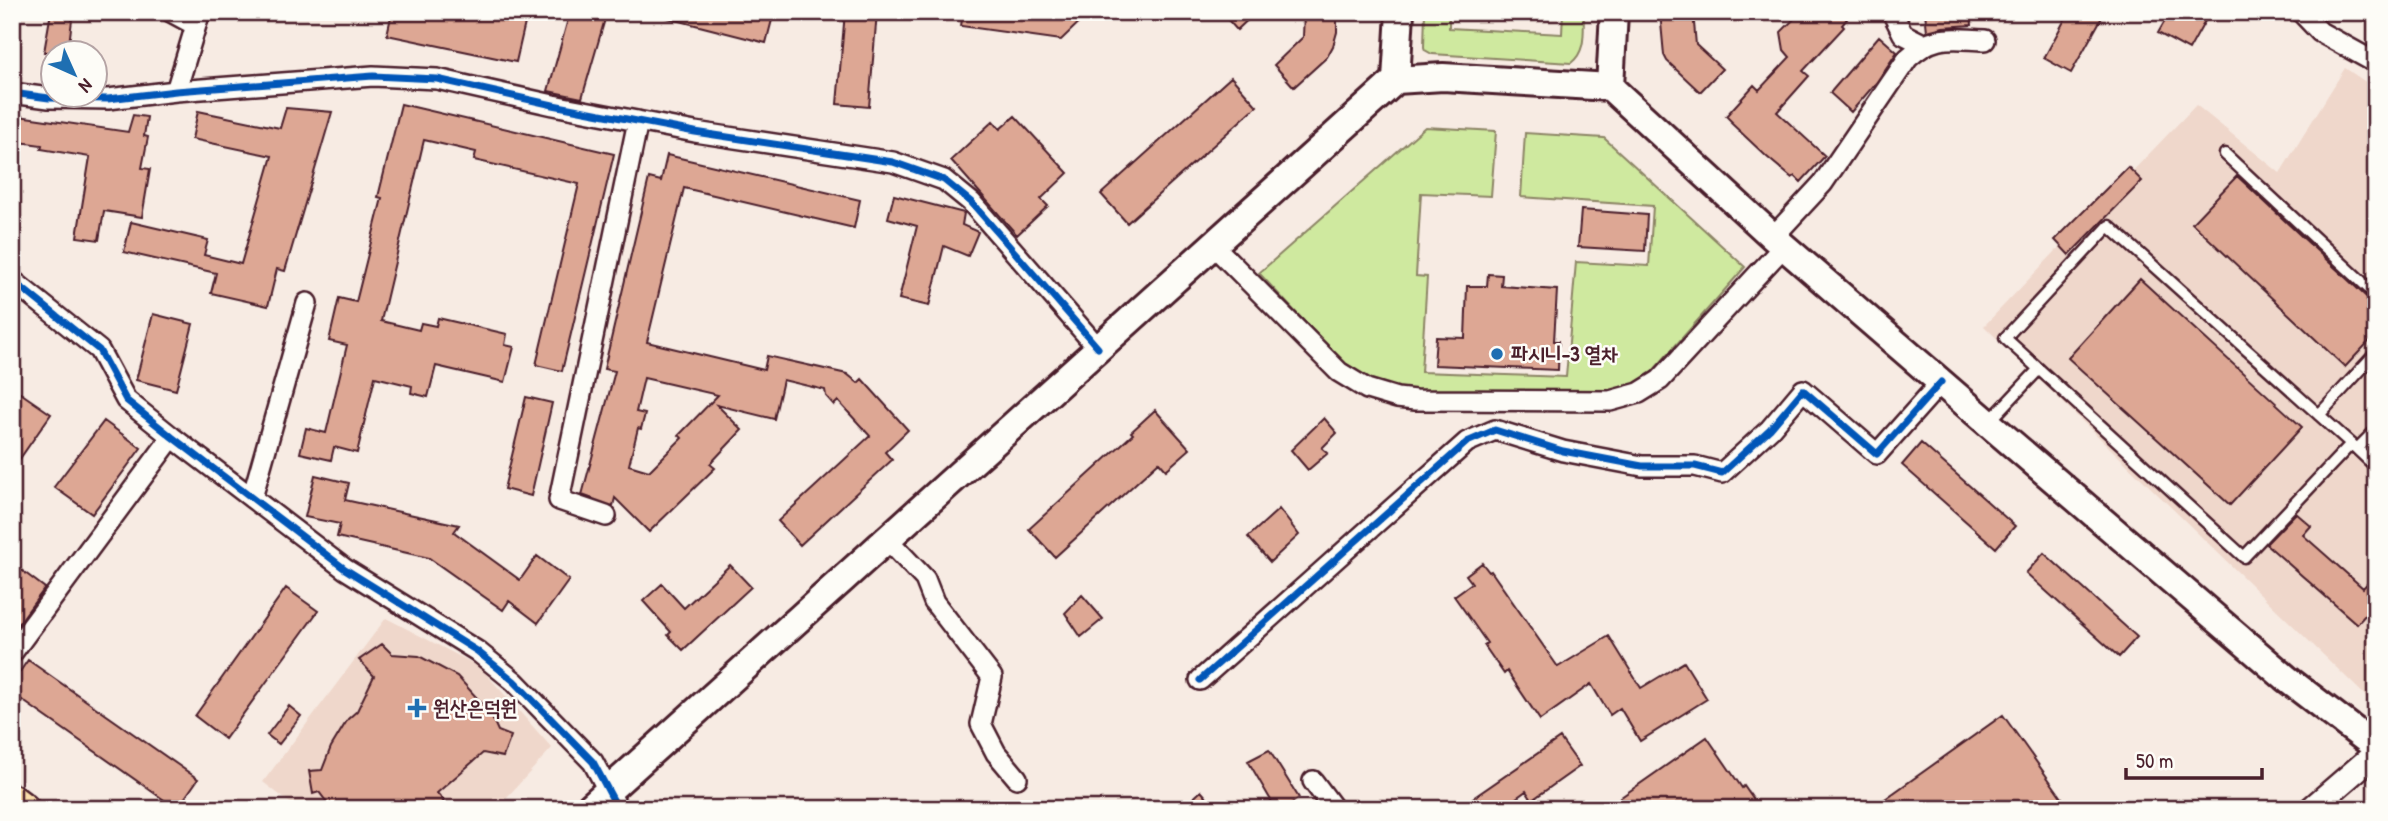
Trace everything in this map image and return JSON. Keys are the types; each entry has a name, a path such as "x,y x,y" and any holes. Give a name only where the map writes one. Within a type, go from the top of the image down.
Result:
{"main road":[{"path":"1396,79 1401,12"},
{"path":"1610,87 1614,12"},
{"path":"588,809 614,799 887,539 1396,79 1443,76 1610,87 1779,241 1988,423 2287,679 2376,747"},
{"path":"12,800 24,809"}],"street":[{"path":"171,12 198,19 176,91"},
{"path":"1892,12 1903,34 1923,44"},
{"path":"2301,12 2320,32 2376,63"},
{"path":"1212,244 1339,372 1367,389 1415,400 1610,401 1639,393 1660,380 1779,241 1824,183 1908,58 1923,44 1943,38 1985,40"},
{"path":"12,93 49,98 107,99 373,76 437,79 638,121 893,162 944,180 971,202 1098,348"},
{"path":"606,516 559,500 638,121"},
{"path":"12,280 99,351 126,400 172,437 345,569 477,652 514,681 593,761 614,799"},
{"path":"252,498 306,303"},
{"path":"1200,680 1467,442 1495,430 1563,451 1629,464 1695,466 1722,473 1770,429 1803,390 1877,454 1941,382"},
{"path":"12,653 172,437"},
{"path":"887,539 925,579 934,602 992,677 981,724 996,753 1017,778"},
{"path":"2311,809 2376,753"},
{"path":"1313,781 1334,809"}],"lane":[{"path":"2225,154 2376,295"},
{"path":"2376,430 2354,447 2245,557 2005,338 2109,226 2319,415 2354,447 2376,467"},
{"path":"2319,415 2376,353"},
{"path":"1988,423 2039,369"}],"shaded area":[{"path":"2345,68 2376,89 2376,706 1984,326 2196,105 2280,173"},
{"name":"원산은덕원","path":"386,618 480,667 552,748 496,809 298,809 263,782"}],"green space":[{"path":"1425,12 1449,12 1449,28 1562,34 1563,12 1584,12 1582,47 1571,63 1432,54 1424,47"},
{"path":"1425,127 1496,131 1491,196 1421,193 1416,276 1427,277 1421,372 1566,377 1576,262 1649,266 1653,206 1521,197 1525,133 1604,138 1745,267 1652,372 1638,384 1609,393 1402,392 1366,379 1344,364 1259,273"}],"building":[{"path":"51,12 73,12 70,38 46,38"},
{"path":"392,12 472,12 525,23 516,62 387,35"},
{"path":"570,12 607,12 582,98 548,91"},
{"path":"665,12 774,12 766,43 664,17"},
{"path":"845,12 877,12 869,107 837,104"},
{"path":"963,12 1090,12 1061,40 961,26"},
{"path":"1221,12 1256,12 1237,30"},
{"path":"1304,12 1337,12 1337,32 1327,57 1294,87 1274,65 1303,37"},
{"path":"1660,12 1693,12 1696,45 1722,69 1700,92 1664,55"},
{"path":"1801,12 1840,12 1847,19 1842,25 1844,27 1803,71 1809,76 1777,112 1825,156 1801,182 1795,176 1792,178 1767,157 1726,116 1754,85 1759,90 1790,57 1784,50 1781,32"},
{"path":"1925,12 1971,12 1972,25 1927,31"},
{"path":"2069,12 2105,12 2071,73 2044,58"},
{"path":"2170,12 2210,12 2189,50 2158,33"},
{"path":"1879,36 1897,52 1876,83 1851,112 1830,93"},
{"path":"1231,77 1257,106 1127,223 1101,194"},
{"path":"401,104 614,154 562,371 536,365 579,184 474,160 476,152 424,140 381,321 419,330 421,323 436,326 438,318 507,334 505,345 514,347 505,382 436,366 428,397 411,393 412,386 375,377 357,453 334,447 331,460 300,453 306,428 326,433 347,345 329,341 339,298 356,302 382,198 378,197"},
{"path":"286,108 332,112 285,271 277,269 268,306 211,293 216,273 124,252 131,222 208,240 204,255 241,264 272,156 192,139 198,111 280,128"},
{"path":"12,115 128,132 133,115 147,117 144,136 148,137 142,168 150,169 142,217 104,211 99,240 77,237 90,157 41,149 42,145 12,141"},
{"path":"1015,116 1068,173 1041,199 1048,206 1017,235 951,160 993,121 1000,129"},
{"path":"667,155 860,200 854,228 684,188 647,342 764,370 767,356 847,374 858,383 862,379 908,430 885,452 892,460 800,545 778,521 870,436 838,401 834,405 826,396 825,390 783,380 774,419 717,405 742,430 710,464 715,468 649,532 615,498 613,506 582,495 615,371 604,369 649,178 661,181","holes":["644,378 718,395 679,435 682,438 649,471 629,465 638,428 641,429 645,414 636,412"]},
{"path":"2128,167 2142,181 2069,255 2055,240"},
{"path":"2237,176 2376,306 2376,334 2345,367 2192,223"},
{"path":"894,195 964,213 962,225 978,232 968,256 944,246 929,306 899,299 917,226 888,218"},
{"path":"1581,210 1647,215 1645,251 1578,247"},
{"path":"1488,274 1502,275 1501,286 1557,290 1554,341 1559,341 1558,370 1434,365 1436,337 1465,338 1467,286 1487,286"},
{"path":"2140,279 2302,427 2230,505 2068,358"},
{"path":"153,314 193,324 176,390 136,380"},
{"path":"19,392 51,414 12,470 12,402"},
{"path":"526,397 552,403 531,496 504,489"},
{"path":"1155,410 1190,449 1166,470 1159,462 1055,557 1029,529 1133,434 1131,432"},
{"path":"1324,418 1337,433 1322,448 1328,453 1308,470 1291,450"},
{"path":"104,421 141,448 92,514 54,487"},
{"path":"1921,443 2015,526 1996,548 1902,465"},
{"path":"315,475 349,483 345,500 459,525 454,532 520,580 537,556 569,580 538,623 509,601 503,610 429,558 337,537 340,524 305,517"},
{"path":"1279,509 1299,535 1270,562 1248,537"},
{"path":"2296,513 2311,526 2303,535 2363,588 2376,574 2376,603 2357,624 2266,544"},
{"path":"2044,553 2137,637 2119,657 2026,573"},
{"path":"12,563 45,588 12,632"},
{"path":"1482,563 1491,571 1558,667 1609,636 1641,688 1684,662 1707,699 1640,741 1620,708 1610,715 1591,684 1540,720 1507,671 1504,674 1484,645 1487,643 1454,596 1472,583 1466,575"},
{"path":"730,565 751,587 683,650 668,635 671,632 643,601 662,584 684,608"},
{"path":"286,588 318,611 225,739 195,716"},
{"path":"1082,595 1103,619 1081,637 1065,613"},
{"path":"382,644 392,654 419,656 457,676 489,711 498,731 511,736 503,757 483,753 437,793 444,801 437,809 332,809 319,792 313,794 309,771 322,770 331,747 348,719 357,711 374,676 359,660"},
{"path":"28,660 198,779 177,809 12,693 12,683"},
{"path":"289,706 301,716 279,744 267,735"},
{"path":"2003,715 2062,798 2046,809 1871,809"},
{"path":"1707,737 1760,809 1604,809"},
{"path":"1560,738 1580,766 1532,800 1526,791 1501,809 1457,809"},
{"path":"1269,750 1299,798 1283,809 1276,809 1248,761"},
{"path":"1201,791 1217,809 1182,809"}],"cycle path":[{"path":"12,93 49,98 108,99 373,76 437,79 553,105 695,132 893,162 944,180 971,202 1098,348"},
{"path":"12,280 99,350 126,400 172,437 345,569 477,651 514,681 593,762 618,809"},
{"path":"1200,680 1467,442 1495,430 1563,451 1642,466 1695,466 1722,473 1770,429 1803,390 1877,454 1941,382"}],"place":[{"name":"파시니-3 열차","path":"1497,354"},
{"name":"원산은덕원","path":"417,708"}]}
